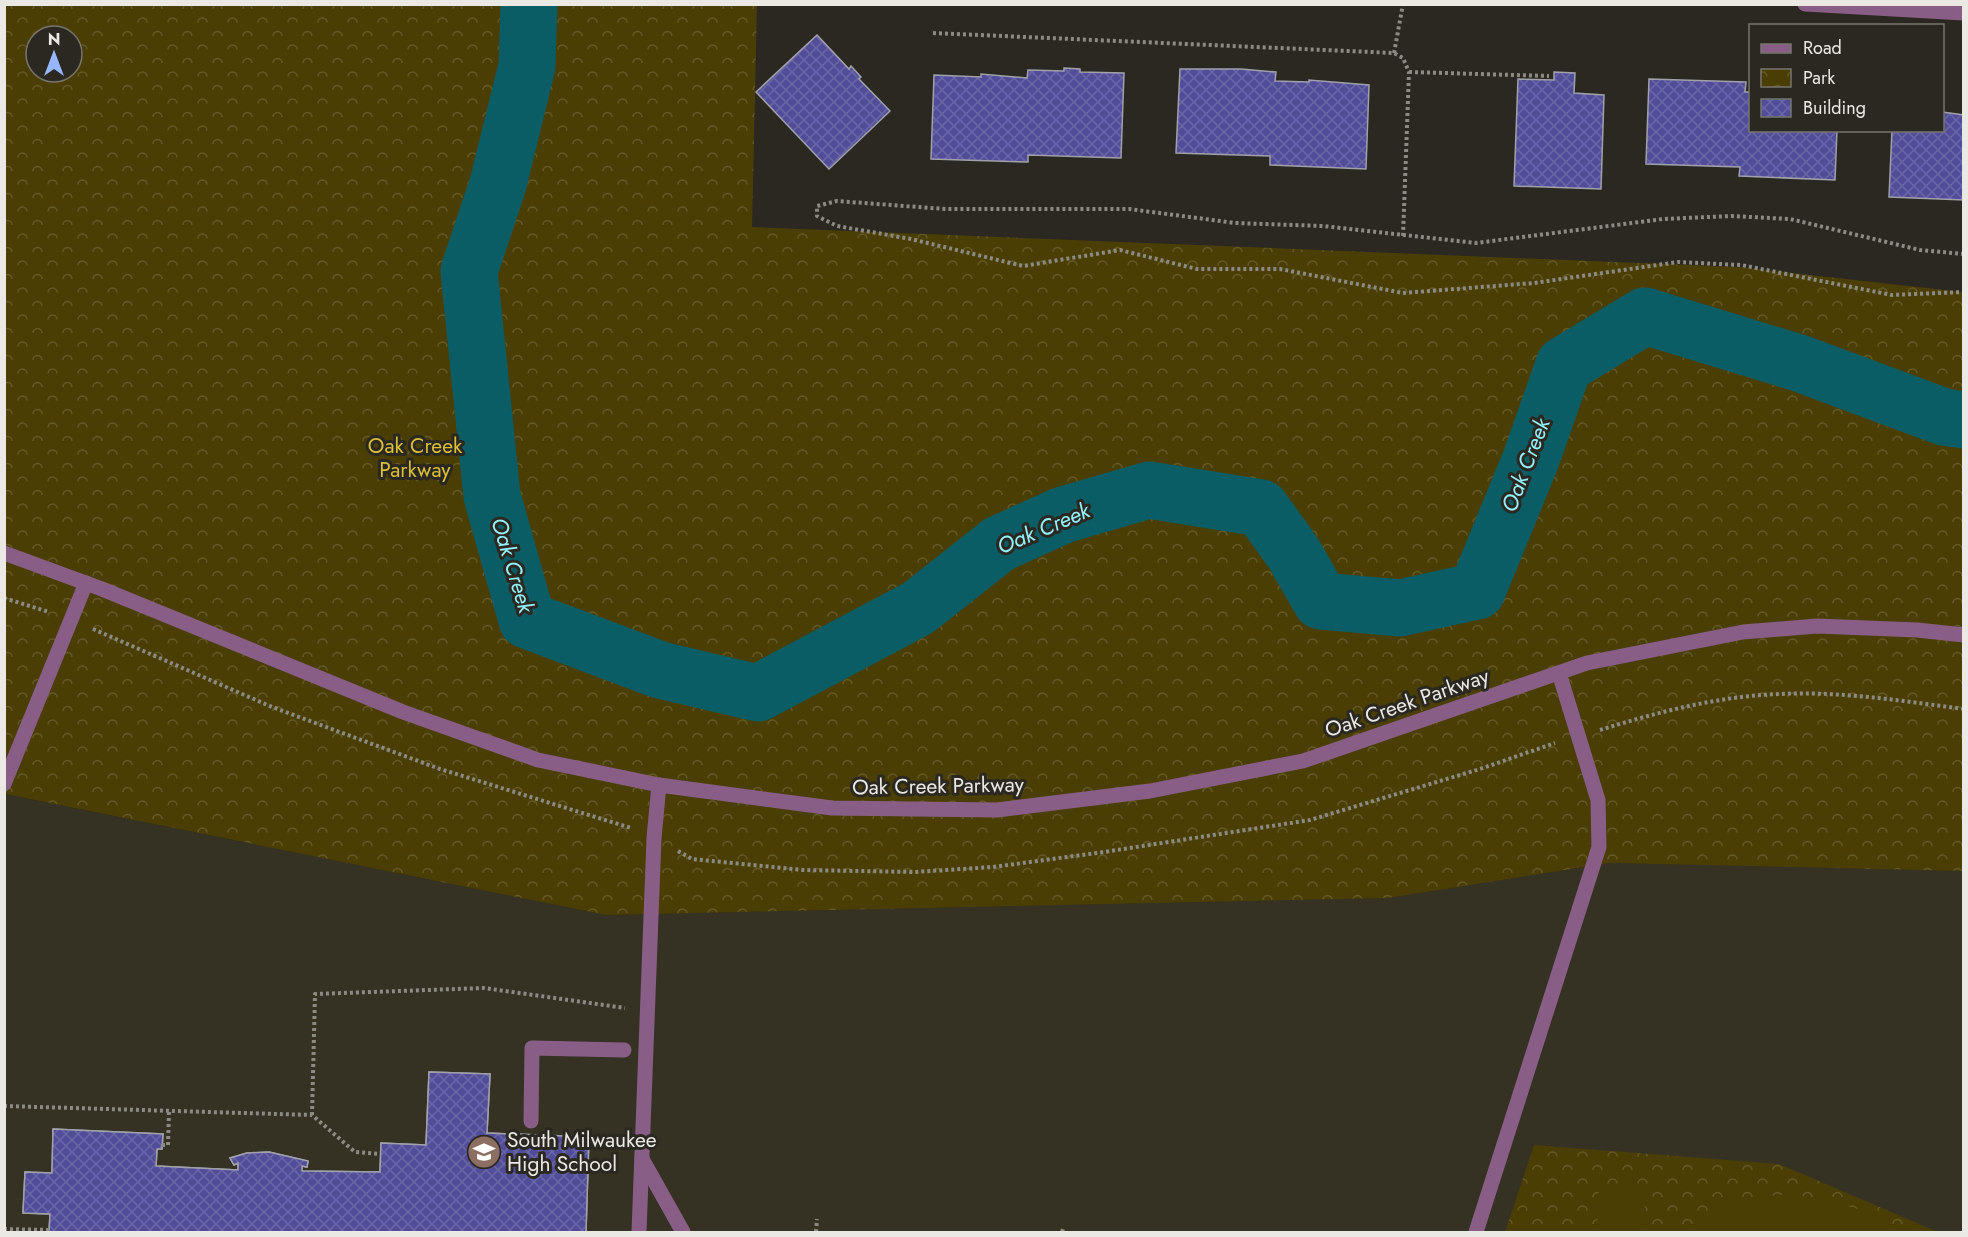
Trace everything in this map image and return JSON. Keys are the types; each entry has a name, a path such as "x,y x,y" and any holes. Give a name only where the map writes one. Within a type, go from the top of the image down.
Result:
{"street":[{"path":"1805,4 1964,13"},
{"name":"Oak Creek Parkway","path":"4,553 86,582 403,712 538,760 659,785 832,808 998,810 1127,794 1303,761 1587,663 1743,632 1817,626 1917,630 1964,635"},
{"path":"4,784 86,582"},
{"path":"1476,1233 1599,847 1598,800 1580,735 1559,673"},
{"path":"639,1233 654,838 659,785"},
{"path":"531,1121 532,1048 624,1050"},
{"path":"642,1159 683,1233"}],"path":[{"path":"1394,53 1403,4"},
{"path":"933,33 1394,53 1403,58 1409,72 1403,236"},
{"path":"1409,72 1549,76"},
{"path":"1964,254 1920,250 1790,219 1731,216 1663,219 1476,243 1323,226 1235,223 1129,209 945,209 837,201 817,206 817,216 837,226 911,239 1023,266 1120,250 1197,269 1280,269 1403,293 1533,283 1678,262 1741,265 1892,295 1964,292"},
{"path":"4,598 72,619 272,707 440,769 641,831 692,859 803,870 914,872 993,867 1310,820 1480,769 1580,735 1673,710 1729,699 1781,694 1864,697 1964,709"},
{"path":"312,1115 315,994 484,988 625,1008"},
{"path":"4,1106 312,1115 355,1152 380,1154"},
{"path":"162,1145 168,1145 169,1111"},
{"path":"816,1233 817,1219"},
{"path":"4,1229 49,1230"}],"shaded area":[{"path":"4,794 606,915 1388,898 1609,863 1963,871 1963,1232 5,1232"}],"green space":[{"name":"Oak Creek Parkway","path":"4,5 757,5 752,227 1738,267 1963,292 1963,871 1609,863 1388,898 606,915 5,794"},
{"path":"1534,1145 1779,1164 1938,1232 1505,1232"},
{"path":"1599,1189 1645,1191 1644,1232 1597,1232"},
{"path":"1790,1194 1864,1211 1904,1232 1682,1232 1736,1201"}],"building":[{"path":"817,35 849,69 851,66 861,77 859,79 890,111 829,169 756,92"},
{"path":"1064,68 1080,69 1080,72 1124,73 1121,158 1028,155 1028,162 931,159 934,75 981,77 981,74 1027,78 1028,70 1064,71"},
{"path":"1180,69 1241,69 1276,72 1275,81 1309,82 1309,80 1369,85 1366,169 1270,165 1270,156 1176,153"},
{"path":"1554,72 1575,73 1574,93 1604,95 1601,189 1514,186 1518,79 1554,80"},
{"path":"1649,79 1746,82 1745,92 1749,92 1749,132 1837,132 1835,180 1739,176 1740,167 1646,164"},
{"path":"1944,112 1964,115 1964,200 1889,197 1892,132 1944,132"},
{"name":"South Milwaukee High School","path":"429,1072 490,1074 487,1133 589,1137 586,1232 49,1232 50,1214 23,1213 25,1172 52,1173 53,1129 163,1134 162,1149 157,1149 156,1166 238,1170 238,1163 234,1165 230,1158 247,1153 269,1152 308,1161 307,1167 302,1166 302,1171 380,1172 381,1143 426,1145"},
{"name":"South Milwaukee High School","path":"429,1072 490,1074 487,1133 589,1137 586,1232 49,1232 50,1214 23,1213 25,1172 52,1173 53,1129 163,1134 162,1149 157,1149 156,1166 238,1170 238,1163 234,1165 230,1158 247,1153 269,1152 308,1161 307,1167 302,1166 302,1171 380,1172 381,1143 426,1145"}],"waterway":[{"name":"Oak Creek","path":"529,4 527,66 498,184 469,271 492,496 527,620 660,670 758,693 918,608 999,544 1063,515 1149,490 1261,508 1294,554 1321,601 1400,608 1477,591 1531,459 1564,365 1645,316 1799,363 1944,417 1964,420"}],"place":[{"name":"South Milwaukee High School","path":"484,1152"}]}
